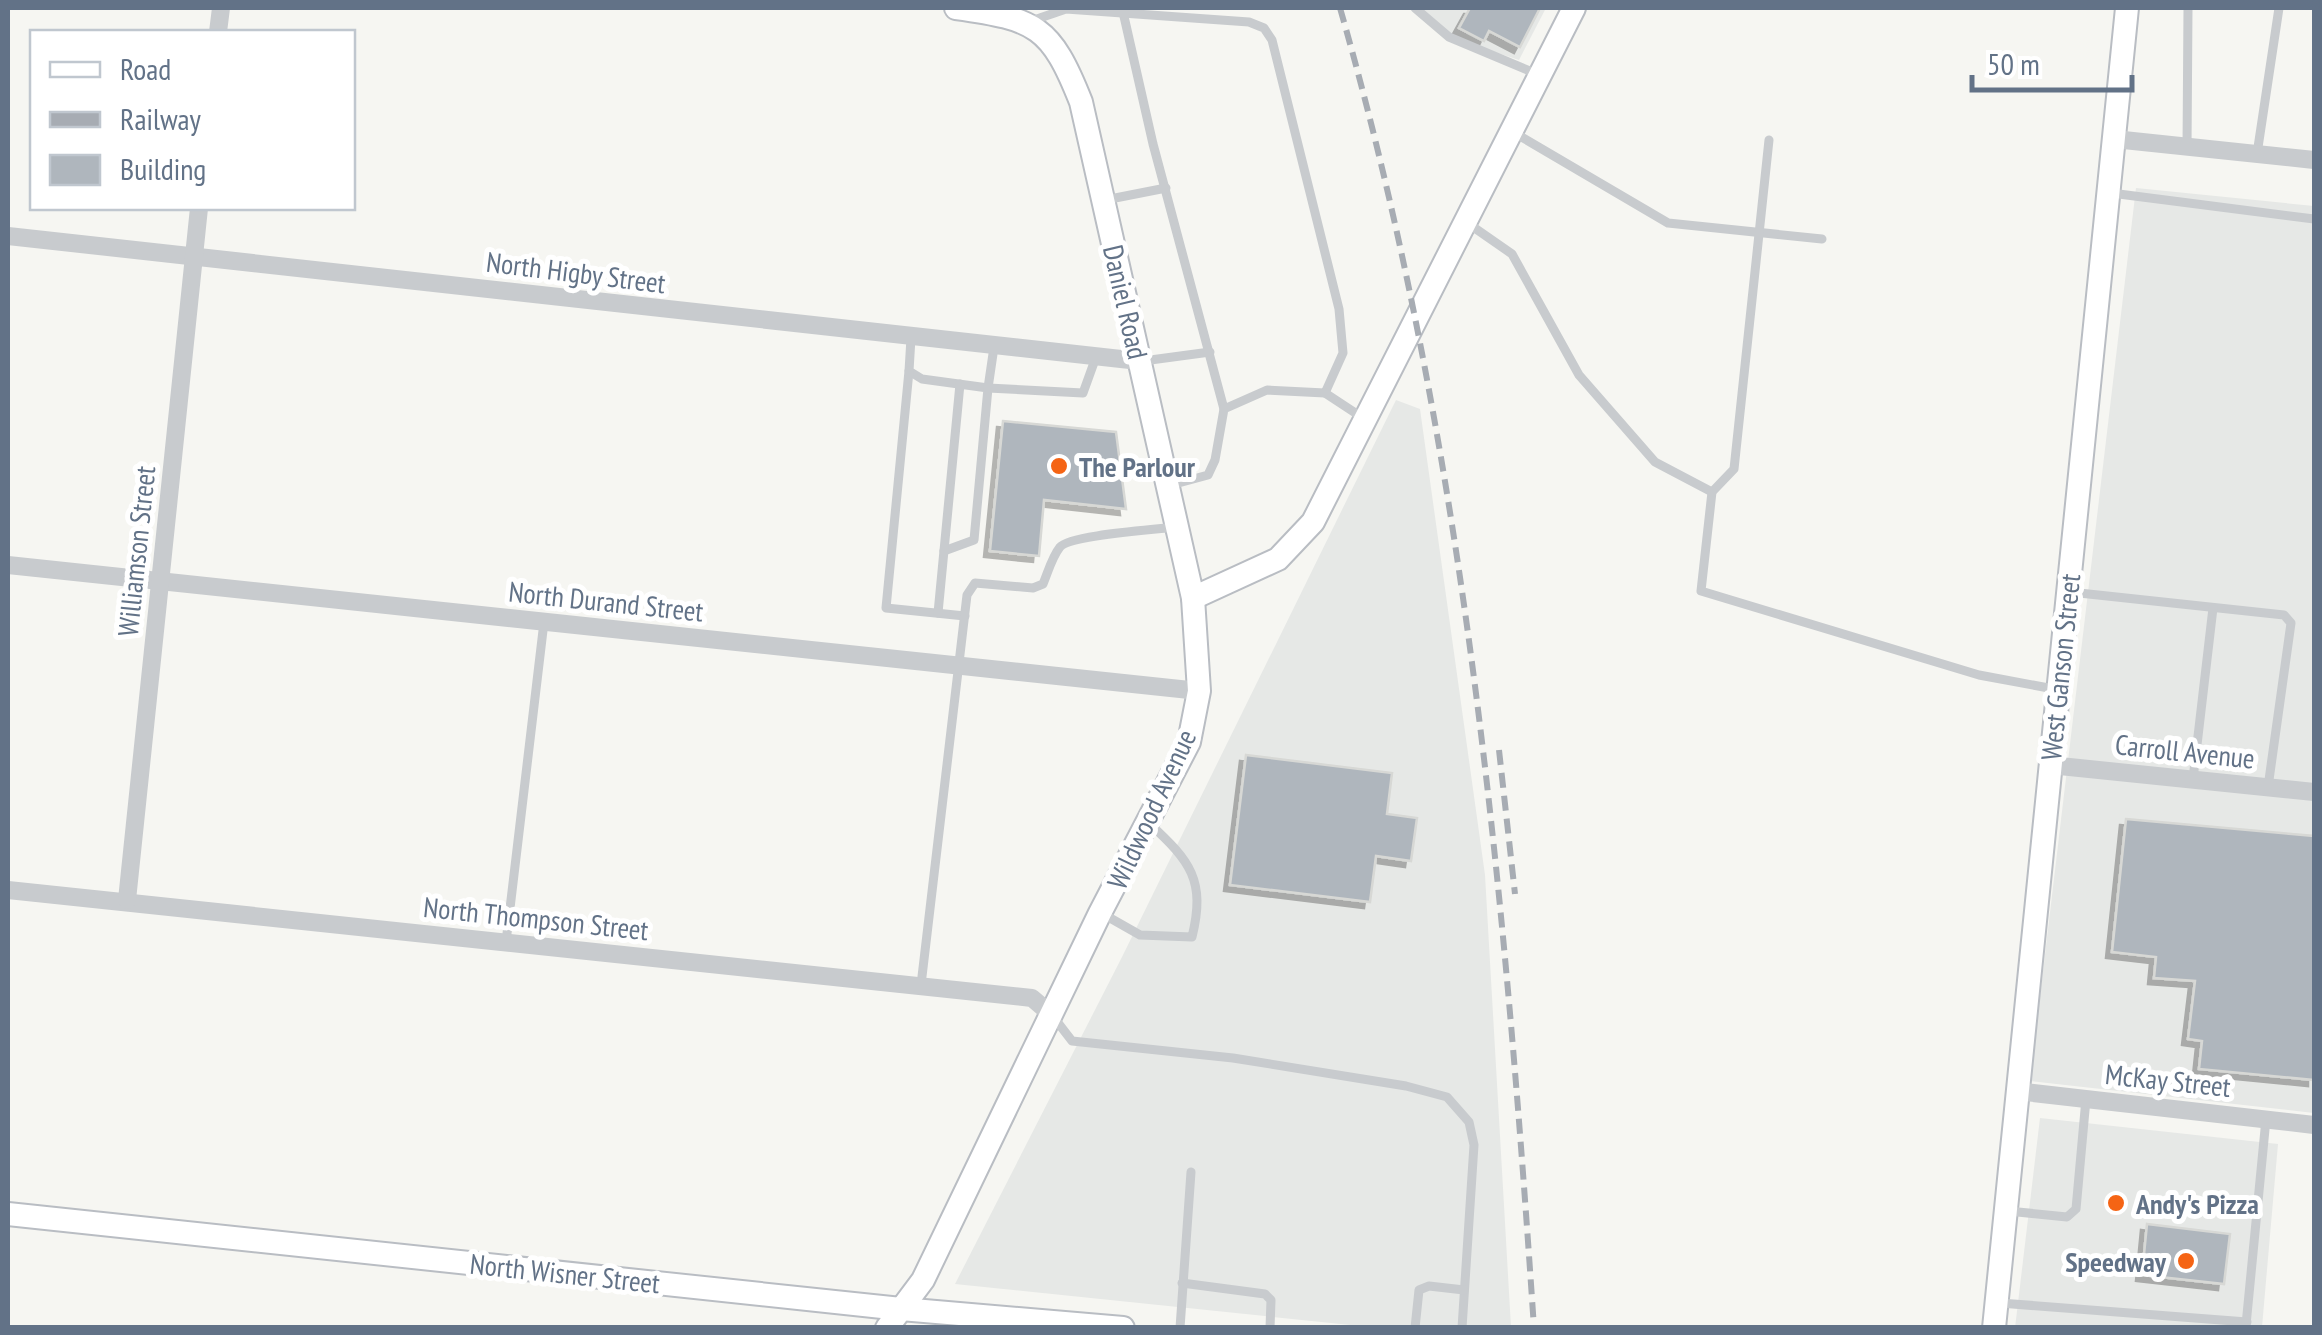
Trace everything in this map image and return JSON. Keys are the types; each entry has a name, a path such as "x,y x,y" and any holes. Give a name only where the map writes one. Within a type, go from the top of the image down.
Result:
{"street":[{"path":"956,8 1028,22"},
{"path":"1193,598 1278,559 1313,522 1574,8"},
{"name":"West Ganson Street","path":"1994,1328 2128,8"},
{"name":"Daniel Road","path":"1028,22 1055,44 1081,102 1193,598"},
{"path":"2114,139 2314,160"},
{"name":"Williamson Street","path":"126,900 200,210"},
{"name":"North Higby Street","path":"8,236 1139,361"},
{"name":"North Durand Street","path":"8,565 1200,691"},
{"name":"Wildwood Avenue","path":"894,1318 923,1280 1100,913 1150,824 1189,742 1200,691 1193,598"},
{"name":"Carroll Avenue","path":"2050,765 2314,792"},
{"name":"North Thompson Street","path":"8,890 1032,998 1052,1015"},
{"name":"McKay Street","path":"2016,1091 2314,1124"},
{"name":"North Wisner Street","path":"8,1214 894,1318 1123,1328"}],"lane":[{"path":"1415,8 1449,37 1539,75"},
{"path":"2188,8 2188,146"},
{"path":"2257,154 2279,8"},
{"path":"1028,22 1066,9 1249,22 1264,28 1272,40 1339,308 1343,352 1325,393"},
{"path":"1123,12 1224,409 1216,460 1208,476 1168,486"},
{"path":"1510,130 1668,223 1822,239"},
{"path":"1768,140 1734,468 1712,492 1701,591 1979,675 2057,690"},
{"path":"1103,201 1166,188"},
{"path":"2108,193 2314,219"},
{"path":"1464,221 1512,254 1579,375 1655,462 1712,492"},
{"path":"911,338 886,608 966,616"},
{"path":"944,551 974,540 994,347"},
{"path":"1139,361 1210,352"},
{"path":"909,371 922,379 988,388 1083,392 1096,357"},
{"path":"938,613 960,384"},
{"path":"1224,409 1267,390 1325,393 1363,418"},
{"path":"920,985 967,595 975,583 1033,588 1043,584 1060,546 1076,536 1119,536 1176,527"},
{"path":"2068,592 2284,616 2291,623 2268,787"},
{"path":"2193,780 2213,608"},
{"path":"506,943 544,622"},
{"path":"1100,913 1140,935 1192,938 1199,911 1188,859 1150,824"},
{"path":"1052,1015 1072,1040 1234,1058 1406,1086 1447,1097 1469,1122 1474,1146 1462,1328"},
{"path":"2004,1210 2067,1217 2076,1209 2086,1099"},
{"path":"1996,1303 2246,1325 2266,1119"},
{"path":"1180,1328 1190,1172"},
{"path":"1182,1283 1265,1294 1271,1300 1270,1328"},
{"path":"1416,1328 1419,1290 1430,1286 1464,1290"}],"shaded area":[{"path":"1417,8 1546,8 1519,60 1440,34"},
{"path":"2136,188 2314,206 2314,1113 2030,1081"},
{"path":"1396,400 1420,409 1485,875 1511,1327 1370,1327 955,1284 1122,957"},
{"path":"2040,1118 2278,1144 2262,1327 2015,1328"}],"building":[{"path":"1470,8 1540,8 1520,47 1489,31 1484,41 1459,28"},
{"name":"The Parlour","path":"1003,421 1116,432 1126,509 1044,500 1039,556 990,551"},
{"path":"1246,755 1392,773 1387,814 1417,818 1411,861 1376,856 1370,902 1230,885"},
{"path":"2126,819 2314,836 2314,1080 2199,1069 2202,1041 2188,1039 2195,981 2154,978 2156,957 2112,952"},
{"path":"2147,1224 2230,1234 2224,1284 2142,1275"}],"railway":[{"path":"1340,8 1382,170 1418,333 1448,497 1492,828 1534,1328"},
{"path":"1499,750 1515,894"}],"place":[{"name":"The Parlour","path":"1059,466"},
{"name":"Andy's Pizza","path":"2116,1203"},
{"name":"Speedway","path":"2186,1261"}]}
